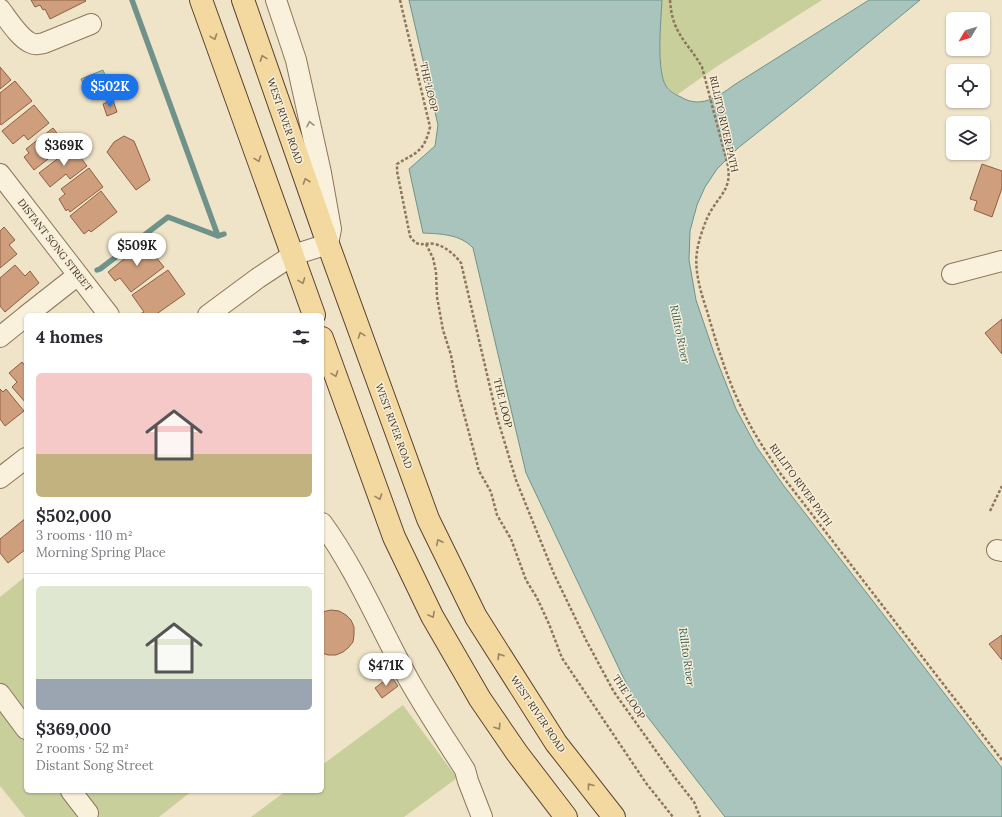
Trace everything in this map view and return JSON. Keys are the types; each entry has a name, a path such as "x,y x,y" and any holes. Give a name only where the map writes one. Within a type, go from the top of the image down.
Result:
{"main road":[{"path":"201,0 313,313"},
{"name":"WEST RIVER ROAD","path":"243,0 328,244 428,519 476,617 556,743 614,817"},
{"path":"324,344 394,538 432,616 480,699 517,753 566,817"}],"street":[{"path":"211,313 262,275 293,256 328,244 331,229 296,60 276,0"},
{"path":"0,9 23,38 30,43 44,43 91,24"},
{"name":"DISTANT SONG STREET","path":"0,174 107,313"},
{"path":"952,274 1002,261"},
{"path":"31,313 78,275"},
{"path":"0,337 24,318"},
{"path":"0,478 24,460"},
{"path":"324,526 370,603 409,680 465,770 482,817"},
{"path":"0,694 24,726"},
{"path":"73,793 88,814"}],"path":[{"name":"THE LOOP","path":"400,0 430,127 426,141 420,149 397,164 397,171 410,236 418,244 436,244 453,252 461,262 497,417 516,480 554,574 586,640 614,692 694,802 700,817"},
{"name":"RILLITO RIVER PATH","path":"670,0 671,13 676,28 702,68 730,176 728,186 712,210 705,225 696,252 698,282 719,354 743,411 757,437 780,473 1002,760"},
{"path":"426,244 433,258 436,272 437,297 443,330 451,355 457,388 479,471 492,492 497,515 511,539 526,580 537,598 562,658 646,783 673,817"},
{"path":"990,511 1002,486"}],"green space":[{"path":"662,0 822,0 716,67 677,95 667,87 661,70 660,32"},
{"path":"24,578 24,793 189,793 159,817 25,817 0,786 0,597"},
{"path":"403,705 457,778 404,817 251,817 283,793 324,793 324,764"}],"water":[{"name":"Rillito River","path":"409,0 662,0 660,57 663,79 666,86 673,93 688,100 702,102 722,94 869,0 920,0 738,148 717,169 705,187 697,205 690,231 689,260 696,300 714,353 736,409 756,446 784,486 1002,768 1002,817 725,817 633,698 526,473 473,248 468,243 456,237 443,234 423,233 409,169 435,146 438,125"},
{"path":"103,70 110,88 102,91 100,88 87,93 81,79"}],"building":[{"path":"31,0 86,1 50,19 45,9 43,10 40,5 35,7"},
{"path":"0,67 11,80 0,89"},
{"path":"15,81 32,101 1,125 0,93"},
{"path":"113,100 117,112 107,116 103,104"},
{"path":"34,105 49,123 28,140 24,135 13,144 2,131"},
{"path":"53,128 66,145 34,170 24,157 29,153 26,149"},
{"path":"124,136 134,141 150,180 136,190 107,152 114,142"},
{"path":"73,147 87,166 70,179 66,174 50,187 39,173"},
{"path":"982,164 1002,171 1002,188 992,217 974,210 977,201 970,199"},
{"path":"89,168 103,187 70,212 68,209 66,211 59,199 65,194 61,189"},
{"path":"101,191 117,212 91,232 89,230 84,234 70,216"},
{"path":"4,227 15,240 9,245 17,254 0,268 0,231"},
{"path":"149,239 155,247 151,251 164,267 131,292 120,278 115,281 108,272"},
{"path":"15,265 25,276 30,271 39,283 5,312 0,306 0,278"},
{"path":"168,270 185,294 158,313 142,313 144,312 132,295"},
{"path":"1002,319 1002,354 985,333"},
{"path":"22,362 24,364 24,401 12,387 17,382 9,373"},
{"path":"0,389 3,392 6,389 24,411 5,426 0,419"},
{"path":"24,520 24,551 8,563 0,553 0,539"},
{"path":"331,610 339,611 351,620 354,627 353,642 343,652 336,655 324,654 324,612"},
{"path":"1002,635 1002,660 989,644"},
{"path":"391,676 398,686 382,698 375,688"}],"waterway":[{"path":"132,0 218,236 224,234"},
{"path":"97,270 168,217 218,236"}]}
